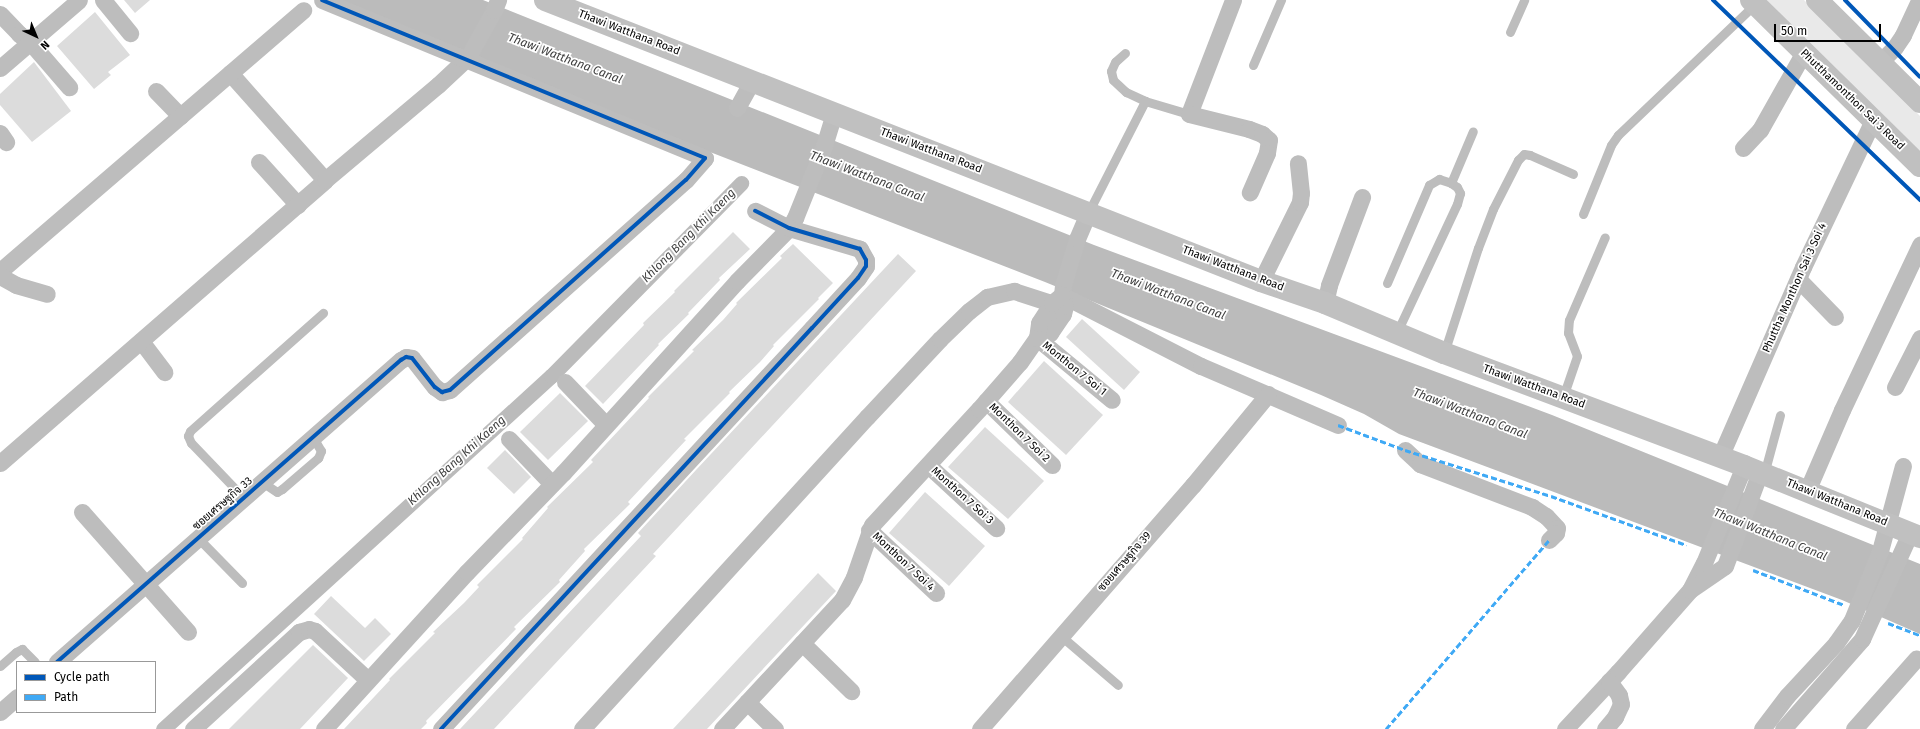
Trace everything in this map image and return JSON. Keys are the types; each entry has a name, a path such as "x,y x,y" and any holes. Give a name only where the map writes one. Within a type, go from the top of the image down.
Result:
{"main road":[{"name":"Thawi Watthana Road","path":"545,0 1261,281 1325,303 1444,353 1720,457 1751,478 1807,491 1915,535"},
{"path":"1817,0 1920,102"},
{"name":"Phutthamonthon Sai 3 Road","path":"1753,2 1920,166"}],"street":[{"path":"0,68 79,0"},
{"path":"103,0 130,33"},
{"path":"322,0 467,58"},
{"path":"1233,0 1189,114 1249,129 1262,134 1269,140 1267,153 1250,192"},
{"path":"1880,62 1895,47 1903,35 1919,0"},
{"path":"3,455 141,341 325,180 438,85 467,58 496,5"},
{"path":"0,272 303,10"},
{"path":"0,14 19,34 30,42 69,87"},
{"path":"1743,148 1760,130 1804,52"},
{"name":"ซอยเศรษฐกิจ 33","path":"59,661 401,360 406,357 412,358 435,387 442,392 450,390 686,180 705,158 467,58"},
{"path":"230,73 325,180"},
{"path":"736,108 752,81"},
{"path":"156,91 180,116"},
{"path":"324,729 467,572 552,484 732,287 789,228 824,146 834,113"},
{"name":"Phuttha Monthon Sai 3 Soi 4","path":"1720,457 1798,279 1873,120"},
{"path":"259,162 298,205"},
{"path":"1261,281 1300,202 1301,193 1298,163"},
{"path":"1325,303 1329,284 1362,197"},
{"path":"441,729 858,278 866,266 866,260 860,249 789,228 756,211"},
{"path":"722,729 842,600 849,588 872,525 1020,362 1036,338 1039,323 1059,294 1077,239 1088,213"},
{"path":"1807,491 1845,403 1920,245"},
{"path":"0,276 16,285 47,294"},
{"path":"1798,279 1835,317"},
{"path":"582,729 940,339 969,311 987,297 1014,291 1059,294 1201,366 1338,425"},
{"name":"Monthon 7 Soi 1","path":"1036,338 1112,400"},
{"path":"1895,387 1920,338"},
{"path":"141,341 164,372"},
{"path":"565,382 606,425"},
{"name":"ซอยเศรษฐกิจ 39","path":"980,729 1193,484 1268,394"},
{"name":"Monthon 7 Soi 2","path":"986,401 1052,464"},
{"path":"509,439 552,484"},
{"path":"1405,450 1420,464 1532,507 1553,522 1557,528 1556,533 1550,540"},
{"name":"Monthon 7 Soi 3","path":"928,465 996,528"},
{"path":"1762,729 1787,696 1836,642 1852,620 1880,551 1903,466"},
{"path":"1565,729 1609,682 1690,590 1751,478"},
{"path":"1690,590 1725,566 1751,478"},
{"path":"82,512 188,632"},
{"name":"Monthon 7 Soi 4","path":"869,530 936,593"},
{"path":"1783,729 1862,639 1871,622 1899,556 1915,535"},
{"path":"193,729 294,637 300,632 309,629 315,631 368,680"},
{"path":"1836,642 1850,652"},
{"path":"802,643 851,691"},
{"path":"1854,729 1916,659"},
{"path":"1605,729 1615,717 1621,704 1619,694 1609,682"},
{"path":"0,712 16,698"},
{"path":"747,702 775,729"}],"lane":[{"path":"1253,65 1281,0"},
{"path":"1510,32 1524,0"},
{"path":"1583,214 1612,145 1618,135 1753,2"},
{"path":"1125,53 1115,62 1111,71 1118,86 1126,92 1145,101 1189,114"},
{"path":"1088,213 1145,101"},
{"path":"1451,183 1474,131"},
{"path":"1444,353 1478,248 1493,209 1518,160 1524,154 1530,155 1573,174"},
{"path":"1387,283 1429,185 1439,179 1451,183 1457,187 1460,193 1457,204 1396,334"},
{"path":"1564,397 1577,356 1568,333 1569,320 1605,237"},
{"path":"244,498 191,443 188,436 190,431 323,313"},
{"path":"1751,478 1780,415"},
{"path":"198,538 242,583"},
{"path":"1061,636 1118,685"},
{"path":"0,666 16,652 22,649 34,661"}],"shaded area":[{"path":"1764,0 1804,0 1920,116 1920,151"}],"water":[{"name":"Thawi Watthana Canal","path":"325,0 483,0 1094,245 1552,415 1920,564 1920,634 1842,600 1399,434 1364,414 1321,395 1045,282 473,60"}],"building":[{"path":"124,0 150,0 135,13"},
{"path":"95,12 130,55 108,72 111,75 94,89 57,46"},
{"path":"34,62 71,111 32,142 0,105 0,94"},
{"path":"733,232 750,249 719,278 720,280 688,313 689,314 658,344 659,345 603,404 585,386 644,325 643,323"},
{"path":"793,244 833,283 773,345 774,346 760,362 684,439 686,440 628,502 630,504 584,549 585,551 559,580 560,582 514,627 516,629 426,721 427,723 421,729 344,729 390,680 389,679 435,633 433,632 479,587 477,585 523,539 522,538 548,508 547,507 593,462 591,460 649,398 648,397 694,351 692,350 723,320 737,304 736,303 782,258 780,256"},
{"path":"898,254 916,271 653,554 656,556 494,729 460,729 641,536 638,533"},
{"path":"1082,319 1140,372 1124,390 1066,337"},
{"path":"1044,361 1103,415 1066,455 1008,402"},
{"path":"560,393 588,421 548,460 520,432"},
{"path":"985,427 1044,481 1008,519 948,467"},
{"path":"505,450 531,477 514,494 487,468"},
{"path":"925,492 985,546 949,586 889,533"},
{"path":"818,573 836,591 707,729 673,729"},
{"path":"331,596 365,628 375,618 391,634 364,661 314,614"},
{"path":"313,645 348,678 300,729 229,729"}],"waterway":[{"name":"Khlong Bang Khi Kaeng","path":"163,729 551,376 741,183"}],"marked path":[{"path":"1338,425 1405,450 1551,496 1686,545"},
{"path":"1386,729 1549,540"},
{"path":"1753,570 1844,605"},
{"path":"1888,623 1920,635"}],"cycle path":[{"path":"58,661 401,360 406,357 412,358 435,387 442,392 450,390 686,180 705,158 322,0"},
{"path":"1713,0 1920,200"},
{"path":"1845,0 1920,77"},
{"path":"441,729 858,278 866,266 866,260 860,249 789,228 755,211"}]}
